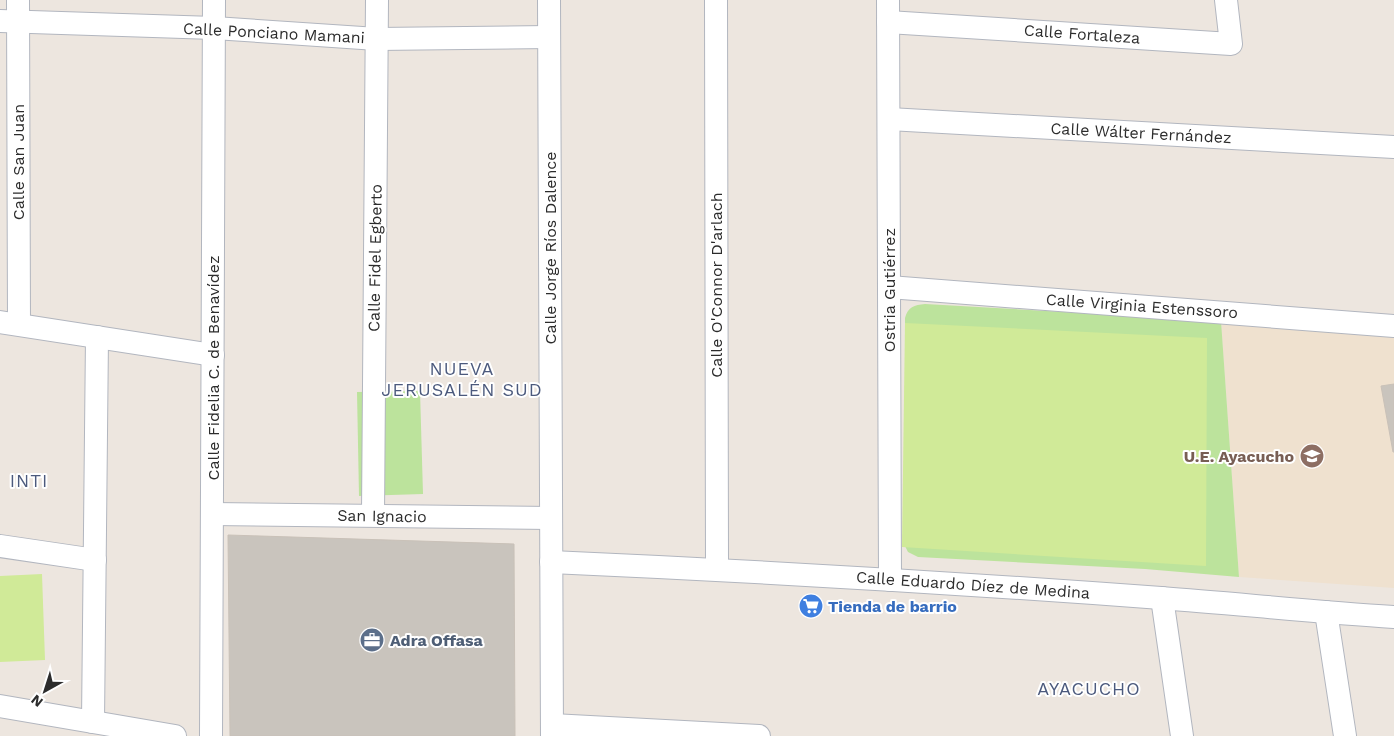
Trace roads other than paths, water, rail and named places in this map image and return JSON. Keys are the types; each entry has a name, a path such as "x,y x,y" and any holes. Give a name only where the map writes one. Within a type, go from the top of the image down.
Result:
{"street":[{"name":"Calle Fidelia C. de Benavídez","path":"211,736 214,0"},
{"name":"Calle Fidel Egberto","path":"372,515 377,0"},
{"name":"Calle Jorge Ríos Dalence","path":"549,0 552,730"},
{"name":"Calle O'Connor D'arlach","path":"716,0 717,569"},
{"name":"Calle Fortaleza","path":"888,11 1231,44 1226,0"},
{"name":"Ostria Gutiérrez","path":"888,11 890,580"},
{"name":"Calle Ponciano Mamani","path":"12,14 377,39 549,37"},
{"name":"Calle San Juan","path":"9,323 12,14"},
{"name":"Calle Wálter Fernández","path":"889,119 1394,147"},
{"name":"Calle Virginia Estenssoro","path":"889,287 1394,326"},
{"path":"9,323 213,355"},
{"path":"93,722 98,337"},
{"name":"San Ignacio","path":"212,514 551,518"},
{"path":"0,546 95,560"},
{"name":"Calle Eduardo Díez de Medina","path":"552,562 717,569 890,580 1162,598 1394,617"},
{"path":"1162,598 1182,736"},
{"path":"1326,612 1345,736"},
{"path":"0,706 175,736"},
{"path":"552,730 759,736"}],"place":[{"name":"U.E. Ayacucho","path":"1312,456"},
{"name":"Tienda de barrio","path":"811,606"},
{"name":"Adra Offasa","path":"372,640"}],"district":[{"name":"NUEVA JERUSALÉN SUD","path":"462,378"},
{"name":"INTI","path":"29,480"},
{"name":"AYACUCHO","path":"1089,688"}]}
